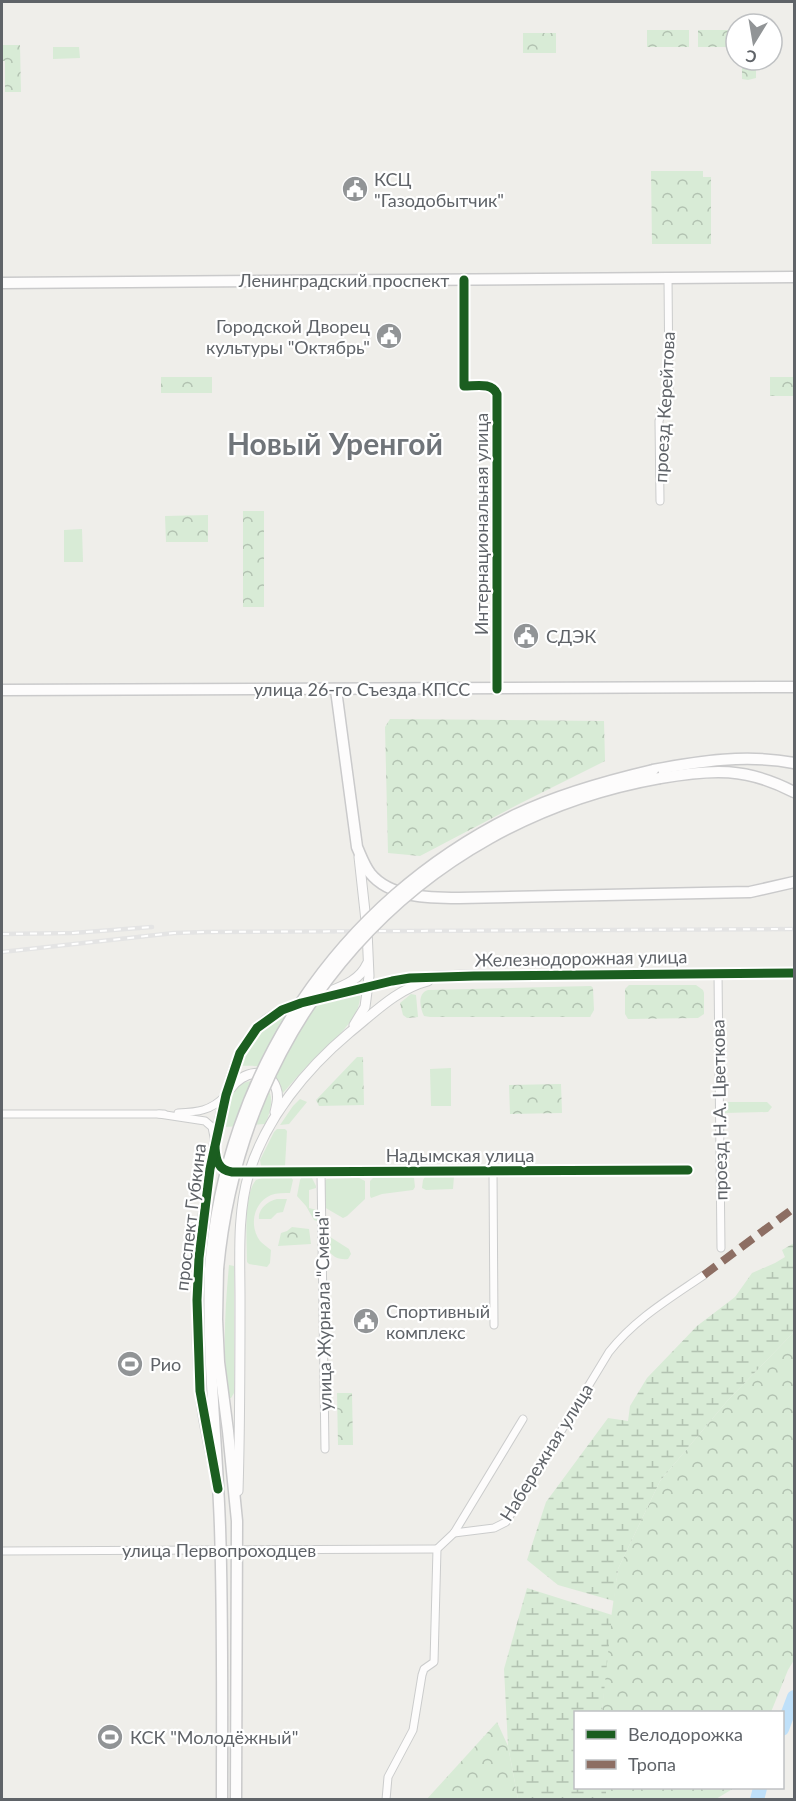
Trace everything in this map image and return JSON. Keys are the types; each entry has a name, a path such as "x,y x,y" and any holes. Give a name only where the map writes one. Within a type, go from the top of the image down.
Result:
{"main road":[{"name":"Ленинградский проспект","path":"2,283 795,277"},
{"name":"улица 26-го Съезда КПСС","path":"2,690 795,687"},
{"path":"336,690 357,847 370,873 382,883 400,892 438,898 741,893 759,892 795,882"},
{"path":"657,774 707,760 767,759 795,763"},
{"path":"236,1800 237,1521 219,1362 214,1269 215,1224 230,1154 248,1100 272,1049 319,976 374,914 434,863 476,836 516,815 563,795 606,782 657,774 735,772 763,778 795,792"},
{"name":"проспект Губкина","path":"214,1269 208,1320 220,1550 222,1800"}],"street":[{"name":"проезд Керейтова","path":"660,501 660,421 669,390 668,278"},
{"name":"Интернациональная улица","path":"464,280 464,386 491,387 497,394 497,689"},
{"path":"237,1521 241,1223 244,1193 258,1150 273,1120 296,1088 343,1039 365,1007 368,988 366,910 357,847"},
{"path":"301,1003 356,979 368,962"},
{"name":"проезд Н.А. Цветкова","path":"718,973 721,1248"},
{"name":"Железнодорожная улица","path":"368,988 401,979 445,977 795,973"},
{"path":"343,1039 404,990 423,982 445,977"},
{"name":"проспект Губкина","path":"218,1489 201,1400 197,1332 200,1258 210,1168 226,1095 240,1053 257,1028 282,1010 301,1003 368,988"},
{"path":"2,1114 198,1112 216,1105 234,1083 241,1077 253,1073 266,1076 272,1080 276,1088 278,1095 273,1120"},
{"path":"159,1114 205,1121 212,1126 215,1142"},
{"name":"Надымская улица","path":"215,1142 218,1162 221,1168 227,1171 688,1170"},
{"path":"493,1171 494,1325"},
{"name":"улица Журнала \"Смена\"","path":"321,1172 325,1449"},
{"name":"Набережная улица","path":"454,1533 494,1528 506,1522 609,1352 622,1335 635,1323 704,1275"},
{"path":"387,1800 388,1777 413,1730 424,1669 434,1662 437,1549 454,1533 523,1419"},
{"name":"улица Первопроходцев","path":"2,1551 437,1549"}],"green space":[{"path":"647,30 689,30 689,47 647,47"},
{"path":"698,30 724,30 724,47 698,47"},
{"path":"523,33 556,33 556,53 523,53"},
{"path":"2,45 20,45 21,92 5,92 5,61 2,61"},
{"path":"53,47 79,47 80,58 53,59"},
{"path":"742,72 756,72 756,78 742,79"},
{"path":"651,171 703,171 703,177 711,177 711,244 652,244"},
{"path":"161,377 212,377 212,393 161,393"},
{"path":"770,377 793,377 793,396 770,396"},
{"path":"243,511 264,511 264,607 243,607"},
{"path":"208,515 208,542 166,542 165,516"},
{"path":"82,529 83,562 64,562 64,530"},
{"path":"390,719 604,721 605,761 420,856 388,853 385,727"},
{"path":"629,985 696,985 704,993 704,1014 698,1018 628,1019 625,1014 625,989"},
{"path":"591,986 594,1010 590,1017 430,1017 424,1016 421,1005 422,994 428,990"},
{"path":"358,994 360,996 359,1005 355,1015 283,1093 268,1070 257,1066 240,1066 250,1047 274,1021 303,1007"},
{"path":"411,994 416,995 418,1017 407,1018 403,1015 400,1003"},
{"path":"357,1057 363,1057 364,1105 319,1106 316,1100"},
{"path":"451,1068 451,1106 431,1106 430,1069"},
{"path":"251,1081 265,1086 271,1096 270,1110 265,1124 225,1127 230,1098 238,1087"},
{"path":"561,1084 562,1113 510,1114 509,1085"},
{"path":"300,1099 307,1102 289,1124 280,1125 293,1106"},
{"path":"724,1102 767,1102 772,1107 768,1112 724,1113"},
{"path":"277,1129 287,1131 285,1166 261,1166 260,1160 274,1132"},
{"path":"410,1176 414,1178 413,1190 382,1194 371,1198 370,1181 373,1178"},
{"path":"454,1176 453,1189 426,1190 422,1188 425,1177"},
{"path":"265,1177 291,1177 293,1180 290,1193 271,1195 260,1203 255,1215 257,1235 260,1241 271,1250 270,1263 267,1267 247,1262 249,1196 256,1180"},
{"path":"302,1177 312,1178 316,1186 309,1190 309,1208 317,1210 317,1221 297,1196"},
{"path":"359,1178 365,1181 365,1199 347,1216 343,1218 324,1207 324,1181"},
{"path":"277,1199 287,1199 283,1212 277,1213 271,1219 259,1219 264,1206"},
{"path":"292,1227 309,1229 311,1244 278,1246 281,1233"},
{"path":"327,1235 349,1249 351,1254 348,1259 338,1258 331,1254 327,1246"},
{"path":"794,1243 794,1332 728,1400 660,1481 618,1569 614,1601 558,1585 527,1560 546,1502 608,1418 628,1421 630,1406 647,1378 697,1326 735,1297 752,1273 785,1257 782,1250"},
{"path":"229,1265 234,1266 234,1393 231,1398 229,1398 225,1348"},
{"path":"794,1332 794,1660 771,1711 602,1711 608,1639 618,1569 660,1481 728,1400"},
{"path":"337,1393 352,1393 353,1445 338,1445"},
{"path":"527,1588 612,1615 602,1711 574,1711 574,1789 606,1789 606,1799 518,1799 508,1746 504,1669"},
{"path":"497,1722 508,1746 518,1799 426,1800"},
{"path":"606,1789 732,1789 716,1799 606,1799"}],"waterway":[{"path":"784,1724 794,1697"},
{"path":"757,1800 760,1789"}],"railway":[{"path":"2,934 73,933 152,927"},
{"path":"2,952 174,933 206,932 794,929"}],"marked path":[{"path":"704,1275 794,1208"}],"cycle path":[{"path":"464,280 464,386 488,386 497,394 497,689"},
{"path":"218,1489 200,1391 197,1300 199,1258 210,1169 226,1095 240,1053 257,1028 282,1010 301,1003 410,978 794,973"},
{"path":"215,1148 221,1167 232,1172 688,1170"}],"place":[{"name":"КСЦ \"Газодобытчик\"","path":"355,189"},
{"name":"Городской Дворец культуры \"Октябрь\"","path":"389,336"},
{"name":"СДЭК","path":"526,636"},
{"name":"Спортивный комплекс","path":"366,1321"},
{"name":"Рио","path":"130,1364"},
{"name":"КСК \"Молодёжный\"","path":"110,1737"}],"district":[{"name":"Новый Уренгой","path":"335,443"}]}
